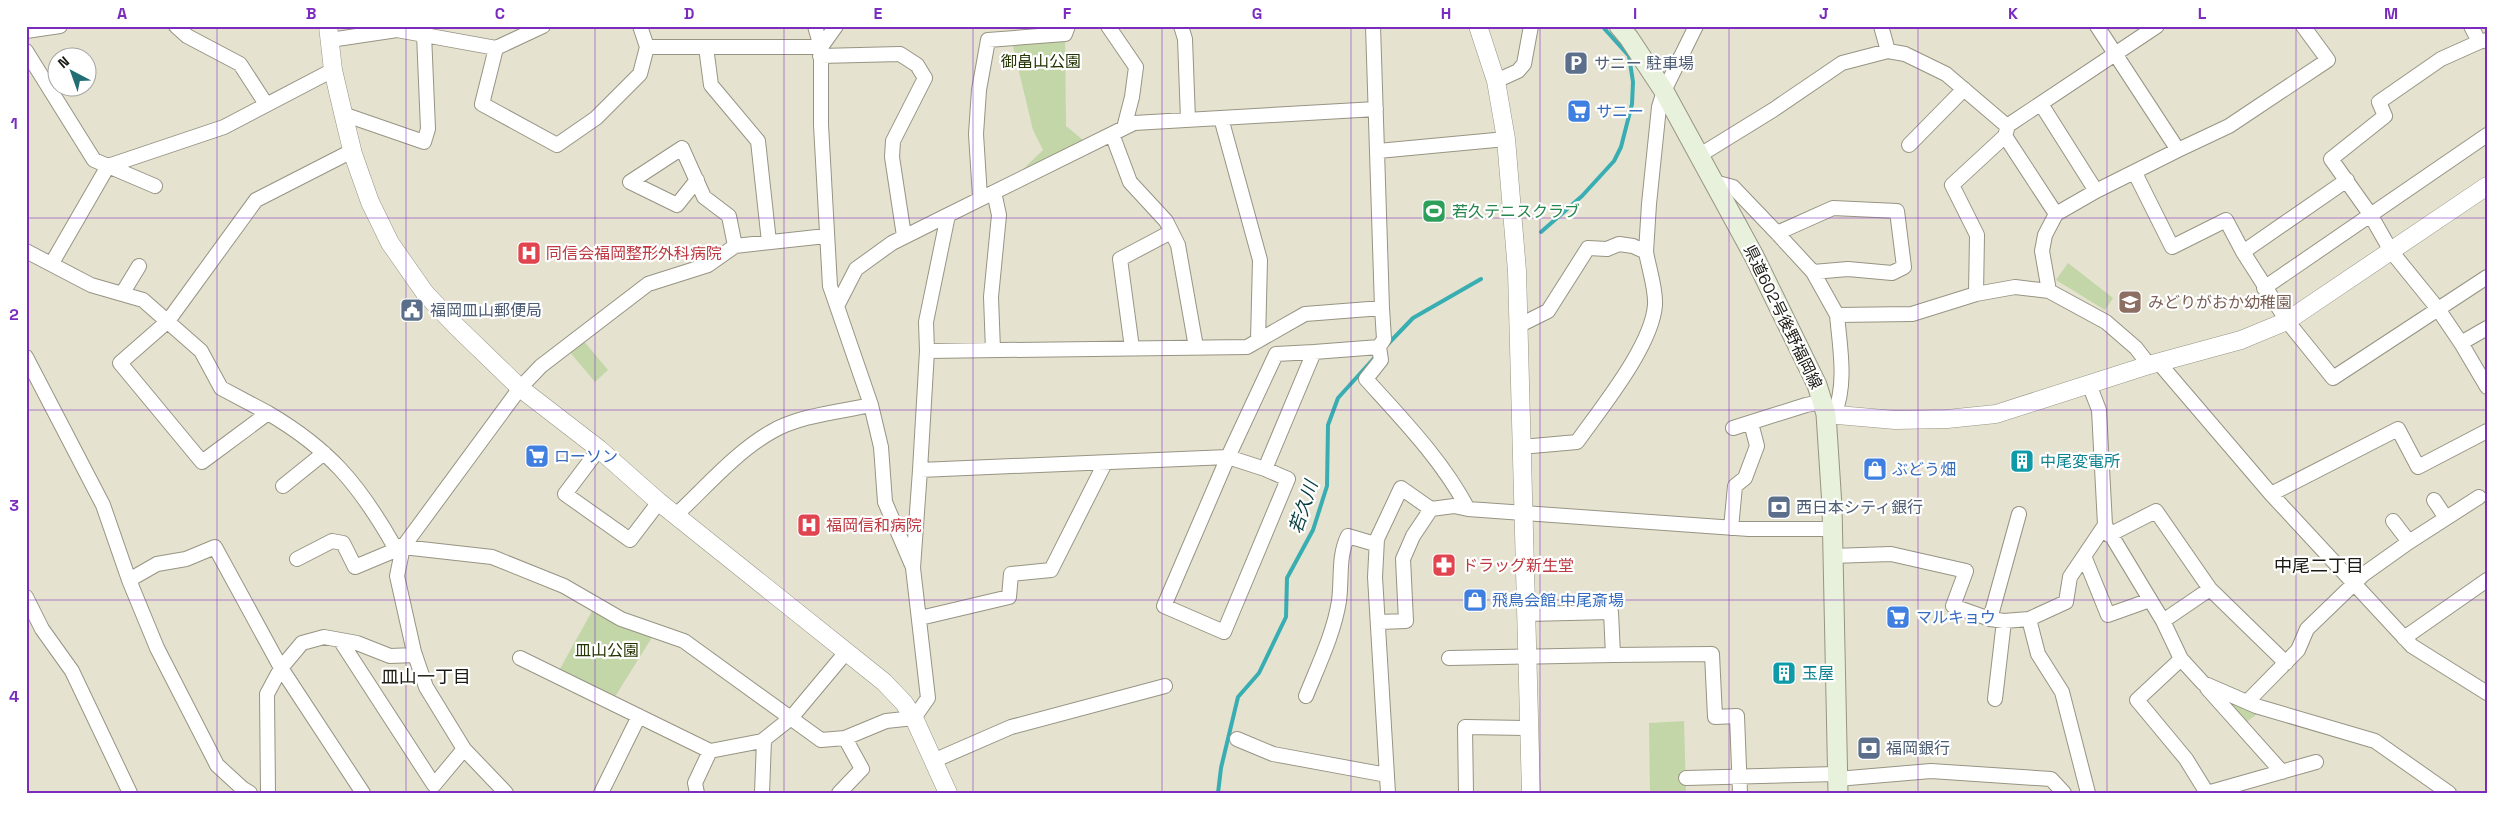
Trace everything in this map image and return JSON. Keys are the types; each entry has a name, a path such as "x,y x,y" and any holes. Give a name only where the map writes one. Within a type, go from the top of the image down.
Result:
{"main road":[{"name":"県道602号後野福岡線","path":"1619,26 1664,91 1700,155 1791,328 1827,410 1838,782"}],"street":[{"path":"26,31 60,26"},
{"path":"176,26 187,36 240,64 266,104"},
{"path":"543,26 496,48 396,30 329,33 333,70 352,151 370,202 390,244 403,264 456,326 520,388 599,449 658,502 884,682 904,703 914,718 948,793"},
{"path":"496,48 482,104 557,145 596,118 640,74 647,47 640,26"},
{"path":"815,26 821,51 820,125 830,286 871,405 881,447 885,502 913,568"},
{"path":"821,51 836,26"},
{"path":"980,197 976,134 979,90 988,40 1011,32 1065,34 1068,26"},
{"path":"1108,26 1136,67 1132,97 1118,131 1130,182 1166,221 1178,245 1196,347"},
{"path":"1180,26 1185,39 1188,120"},
{"path":"1373,26 1384,339 1380,353 1366,379 1419,437 1460,494 1468,509"},
{"path":"1478,26 1496,81 1506,140 1517,272 1530,793"},
{"path":"1496,81 1518,72 1524,64 1531,26"},
{"path":"1521,448 1577,442 1634,359 1651,324 1655,304 1646,252 1658,117 1664,91 1696,26"},
{"path":"1882,26 1888,51"},
{"path":"2097,26 2178,150"},
{"path":"1976,294 1976,235 1952,185 2006,131 2041,104 2157,26"},
{"path":"2049,291 2042,251 2045,235 2056,214 2096,191 2229,126 2328,60 2303,26"},
{"path":"2471,26 2483,41 2441,59 2379,102 2384,116 2331,159 2370,214 2392,251 2438,309 2487,387"},
{"path":"343,114 424,142 428,129 424,34"},
{"path":"647,47 706,47 900,54 917,65 925,78 893,141 892,157 904,236"},
{"path":"706,47 711,85 758,141 769,242"},
{"path":"26,50 94,160 155,186"},
{"path":"1700,155 1773,110 1842,63 1888,51 1904,54 1946,74 1964,90 2006,131 2056,214"},
{"path":"52,264 108,166 224,127 333,70"},
{"path":"1909,145 1964,90"},
{"path":"2041,104 2096,191"},
{"path":"837,306 856,269 904,236 1134,123 1376,109"},
{"path":"1221,118 1260,260 1258,341"},
{"path":"2264,288 2487,135"},
{"path":"1378,151 1506,140"},
{"path":"697,180 677,205 630,182 682,148 697,180 704,197 729,216 735,246"},
{"path":"268,412 202,462 120,363 168,321 256,200 352,151"},
{"path":"2135,173 2172,247 2226,220 2264,288 2287,321 2333,378 2487,277"},
{"path":"2243,252 2347,180"},
{"path":"1714,182 1733,187 1814,272 1837,315 1842,368 1840,398 1827,410"},
{"path":"1734,428 1806,405 1895,420 1946,419 1996,414 2154,364 2241,340 2287,321 2487,186"},
{"path":"993,350 991,296 999,215 994,192"},
{"path":"1777,233 1832,208 1897,211 1904,267 1892,273 1848,269 1814,272"},
{"path":"914,718 928,698 913,568 927,351 926,322 948,215"},
{"path":"1132,348 1120,259 1171,232"},
{"path":"506,793 464,748 426,687 415,655 396,576 403,546 520,388 541,366 648,284 708,265 735,246 826,236"},
{"path":"1518,326 1548,311 1588,248 1606,249 1619,244 1633,246 1646,252"},
{"path":"26,251 91,285 143,300 201,351 222,388 268,412 300,432 346,472 373,509 393,544 492,557 564,586 621,619 684,641 821,740 845,738 886,720 914,718"},
{"path":"122,294 139,266"},
{"path":"1837,315 1912,314 1976,294 2015,287 2049,291 2106,322 2154,364 2412,646 2487,693"},
{"path":"927,351 1247,347 1305,314 1382,308"},
{"path":"2461,343 2487,328"},
{"path":"920,470 1228,457 1288,479 1224,632 1164,606 1228,457 1276,354 1314,352 1380,353"},
{"path":"1265,469 1314,352"},
{"path":"26,357 103,505 129,580 157,648 217,764 242,788 250,793"},
{"path":"2089,384 2098,410 2107,530 2163,621 2180,659 2282,772"},
{"path":"676,515 748,448 772,431 798,421 871,405"},
{"path":"1731,528 1735,486 1745,478 1757,446 1750,422"},
{"path":"2271,494 2398,429 2418,467 2487,431"},
{"path":"599,449 565,494 630,540 658,502"},
{"path":"283,486 324,453"},
{"path":"920,618 1009,597 1011,574 1051,570 1105,462"},
{"path":"1388,793 1375,577 1375,544 1401,488 1432,509 1454,506 1522,514 1552,514 1731,528 1832,529"},
{"path":"2247,702 2298,650 2307,629 2356,584 2364,574 2409,542 2480,497"},
{"path":"2434,500 2446,518"},
{"path":"1379,622 1406,620 1403,558 1413,536 1432,509"},
{"path":"1832,556 1891,554 1966,570 1953,606 1990,619 2004,621 2030,620 2066,602 2070,577 2084,556 2107,530 2156,511 2210,589 2286,663"},
{"path":"1990,619 2019,514"},
{"path":"2393,522 2409,542"},
{"path":"1306,696 1322,658 1339,602 1342,548 1348,536 1375,544"},
{"path":"297,559 332,541 343,543 356,567 403,546"},
{"path":"129,580 157,564 186,559 215,547 282,668 362,793"},
{"path":"2084,556 2108,615 2150,600"},
{"path":"2404,638 2487,580"},
{"path":"2163,621 2210,589"},
{"path":"26,597 42,629 72,671 130,793"},
{"path":"1527,614 1611,612 1614,655"},
{"path":"2030,620 2038,654 2062,692 2088,793"},
{"path":"1995,699 2004,621"},
{"path":"268,793 266,694 282,668 302,643 324,637 357,643 390,656 415,655"},
{"path":"340,640 434,785 464,748"},
{"path":"520,658 710,751 764,740 791,718 847,651"},
{"path":"1449,658 1712,654 1716,717 1737,716 1740,793"},
{"path":"2180,659 2137,700 2186,759 2207,793 2316,762"},
{"path":"2203,683 2247,702 2375,741 2449,793"},
{"path":"933,761 1011,727 1165,686"},
{"path":"601,793 639,716"},
{"path":"1466,793 1465,728 1529,728"},
{"path":"839,793 862,769 845,738"},
{"path":"1237,739 1273,754 1387,775"},
{"path":"762,793 764,740"},
{"path":"697,793 695,783 710,751"},
{"path":"1686,778 1739,777 1838,782 1931,771 2051,779 2064,793"}],"green space":[{"name":"御畠山公園","path":"1065,34 1066,126 1089,145 1015,177 1043,150 1033,130 1011,38"},
{"path":"2068,263 2113,298 2105,310 2056,280"},
{"path":"582,339 608,370 595,382 568,350"},
{"name":"皿山公園","path":"596,604 656,631 611,703 556,676"},
{"path":"2203,683 2264,709 2241,726"},
{"path":"1684,721 1686,793 1650,793 1649,723"}],"waterway":[{"name":"若久川","path":"1541,232 1582,196 1614,161 1621,147 1632,104 1633,82 1629,56 1602,26"},
{"name":"若久川","path":"1388,344 1413,318 1481,279"},
{"name":"若久川","path":"1218,793 1221,768 1238,697 1259,673 1286,617 1287,578 1313,530 1327,486 1328,425 1338,398 1376,356"}],"place":[{"name":"サニー 駐車場","path":"1576,63"},
{"name":"サニー","path":"1579,111"},
{"name":"若久テニスクラブ","path":"1434,211"},
{"name":"同信会福岡整形外科病院","path":"529,253"},
{"name":"みどりがおか幼稚園","path":"2130,302"},
{"name":"福岡皿山郵便局","path":"412,310"},
{"name":"ローソン","path":"537,456"},
{"name":"中尾変電所","path":"2022,461"},
{"name":"ぶどう畑","path":"1875,469"},
{"name":"西日本シティ銀行","path":"1779,507"},
{"name":"福岡信和病院","path":"809,525"},
{"name":"ドラッグ新生堂","path":"1444,565"},
{"name":"飛鳥会館 中尾斎場","path":"1475,600"},
{"name":"マルキョウ","path":"1898,617"},
{"name":"玉屋","path":"1784,673"},
{"name":"福岡銀行","path":"1869,748"}],"district":[{"name":"中尾二丁目","path":"2319,565"},
{"name":"皿山一丁目","path":"426,676"}]}
